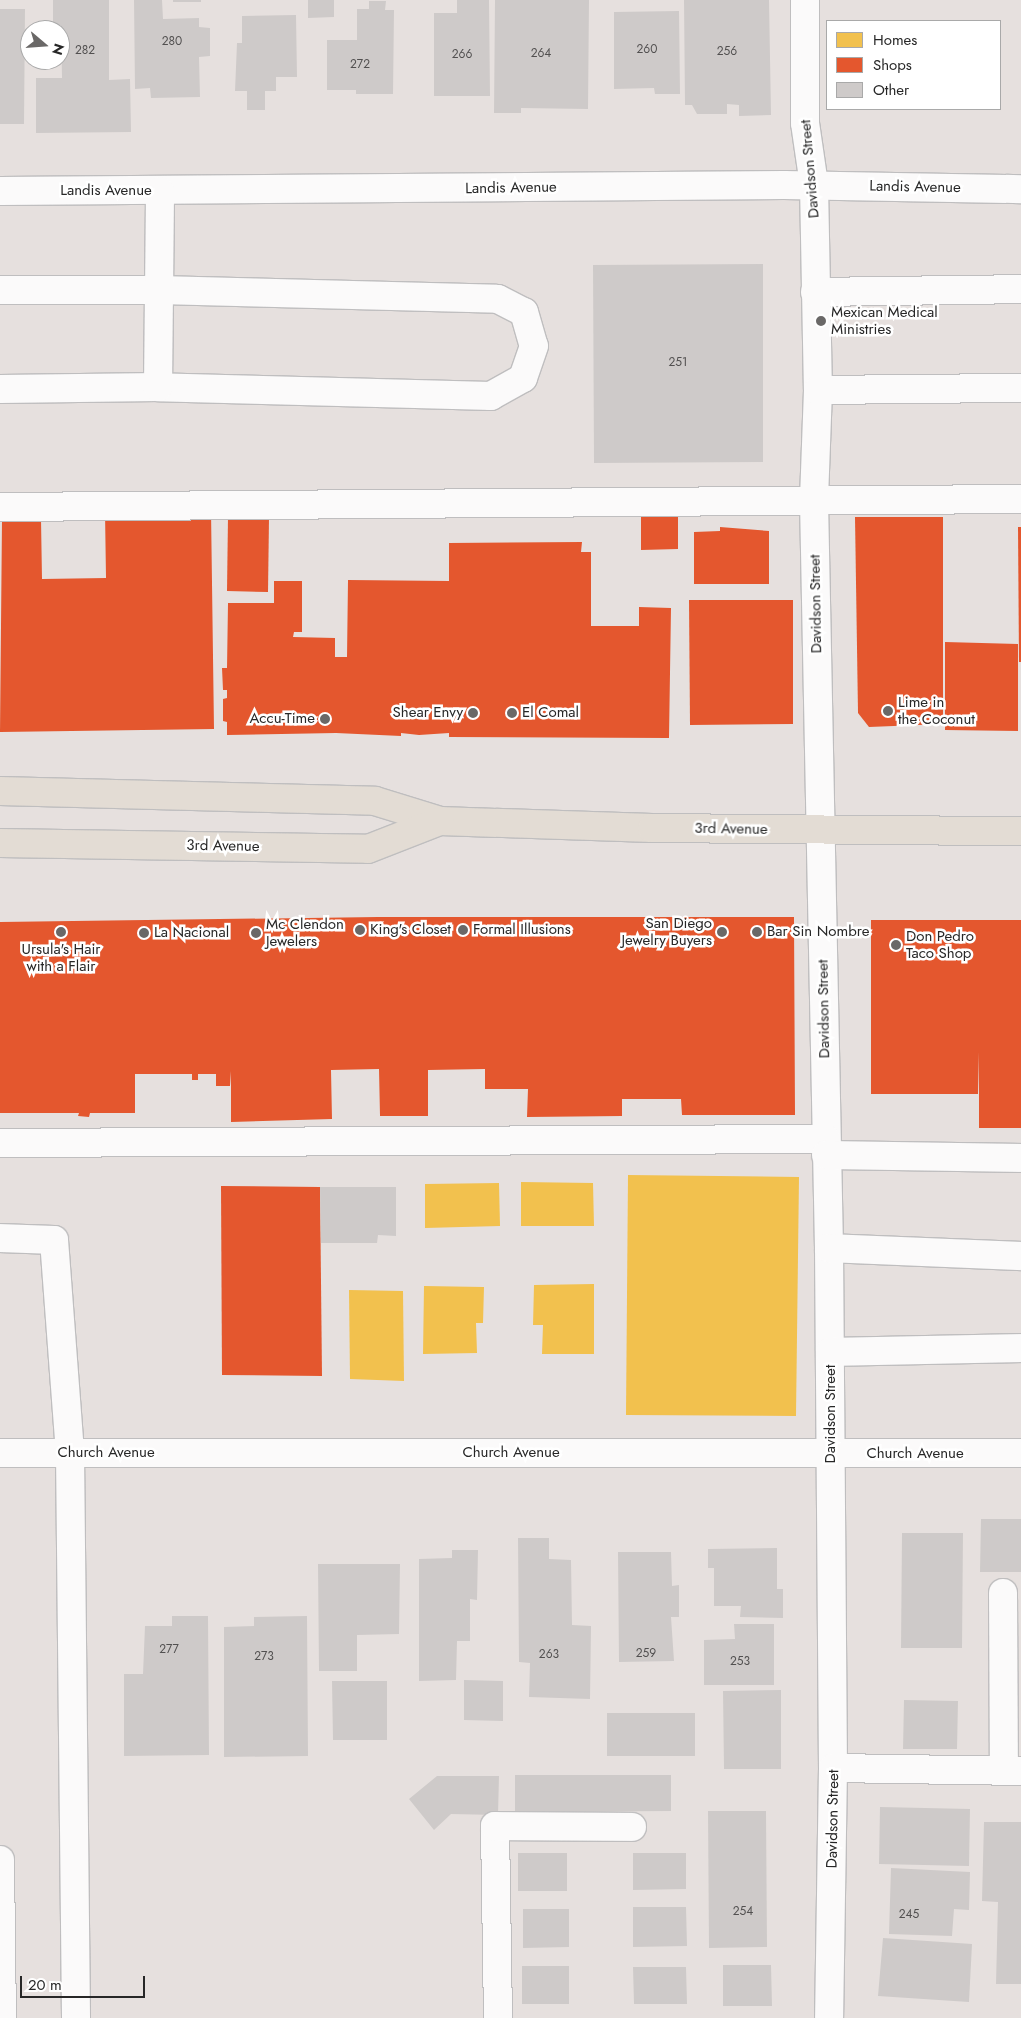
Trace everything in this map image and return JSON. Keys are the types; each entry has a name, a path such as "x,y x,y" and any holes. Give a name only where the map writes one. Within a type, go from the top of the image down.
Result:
{"main road":[{"name":"3rd Avenue","path":"0,791 376,801 440,821 822,830 1021,831"},
{"name":"3rd Avenue","path":"0,843 368,849 440,821"}],"street":[{"name":"Davidson Street","path":"805,0 805,123 814,185 818,390 814,501 829,1248 833,1768 829,2018"},
{"name":"Landis Avenue","path":"0,191 814,185 1021,189"},
{"path":"158,387 160,191"},
{"path":"815,292 1021,289"},
{"path":"0,290 159,290 498,299 524,312 534,346 523,378 491,396 158,387 0,389"},
{"path":"818,390 1021,388"},
{"path":"0,507 1021,499"},
{"path":"0,1143 826,1147 1021,1158"},
{"path":"0,1238 54,1240 70,1453 76,2018"},
{"path":"829,1248 1021,1256"},
{"path":"830,1352 1021,1348"},
{"name":"Church Avenue","path":"0,1453 1021,1453"},
{"path":"833,1768 1012,1771 1002,1594"},
{"path":"498,2018 495,1826 632,1826"},
{"path":"0,1860 2,2018"}],"building: Homes":[{"path":"628,1175 799,1177 796,1416 626,1415"},
{"path":"521,1182 593,1183 594,1226 521,1226"},
{"path":"499,1183 500,1226 425,1228 425,1184"},
{"path":"594,1284 594,1354 542,1354 543,1325 533,1325 534,1285"},
{"path":"424,1286 484,1287 483,1323 476,1323 477,1353 423,1354"},
{"path":"349,1290 403,1291 404,1381 350,1379"}],"building: Shops":[{"path":"211,510 214,729 0,732 2,519 41,519 42,579 106,578 105,512"},
{"path":"641,512 678,512 678,549 641,550"},
{"path":"228,517 269,518 268,592 227,591"},
{"path":"855,517 943,517 943,724 869,727 858,713"},
{"path":"720,527 769,531 769,584 694,584 694,532 720,531"},
{"path":"1018,527 1021,527 1021,662 1019,662"},
{"path":"582,542 581,552 591,552 591,626 639,626 639,607 671,608 669,738 449,737 449,733 419,735 401,733 401,736 336,733 227,735 227,722 223,721 223,699 227,698 227,690 223,690 222,668 227,668 228,603 274,603 274,581 302,581 302,632 294,632 293,637 335,638 335,657 347,657 348,580 449,581 449,543"},
{"path":"689,600 793,600 793,724 690,725"},
{"path":"945,642 1018,644 1018,731 945,730"},
{"path":"378,917 794,917 795,1115 682,1115 681,1099 622,1099 622,1116 527,1117 528,1089 485,1089 485,1069 428,1070 428,1116 380,1116 379,1069 331,1070 332,1119 231,1122 231,1071 230,1086 216,1086 216,1074 198,1074 198,1080 192,1080 192,1074 135,1074 135,1113 90,1113 89,1117 78,1116 79,1113 0,1113 0,922"},
{"path":"871,920 1021,920 1021,1128 979,1128 979,1052 978,1094 871,1094"},
{"path":"221,1186 320,1187 322,1376 222,1375"}],"building: Other":[{"path":"53,0 109,0 109,80 130,79 131,132 36,133 36,78 62,78 62,70 70,70 70,20 53,20"},
{"path":"134,0 162,0 163,19 199,18 199,27 210,28 210,56 199,57 200,97 151,98 150,88 135,89"},
{"path":"173,0 201,0 201,2 173,2"},
{"path":"308,0 334,0 334,17 308,18"},
{"path":"457,0 489,0 490,96 434,96 434,13 457,13"},
{"path":"495,0 589,0 588,109 521,108 521,113 494,113"},
{"path":"684,0 769,0 771,115 739,116 739,105 727,104 727,114 697,114 692,105 685,105"},
{"path":"369,1 386,1 385,10 394,10 393,94 356,94 356,90 327,90 327,40 357,40 357,9 369,9"},
{"path":"0,9 25,9 25,20 20,20 20,70 24,70 24,124 0,124"},
{"path":"679,11 680,94 655,94 654,88 614,89 614,12"},
{"path":"296,15 297,77 276,77 276,91 265,91 265,110 247,110 247,91 235,91 237,43 242,43 242,16"},
{"path":"763,264 763,462 594,463 593,265"},
{"path":"320,1187 396,1187 396,1236 378,1235 377,1243 321,1243"},
{"path":"981,1519 1021,1519 1021,1572 980,1572"},
{"path":"902,1533 963,1533 962,1648 901,1648"},
{"path":"518,1538 549,1538 549,1559 571,1560 572,1625 591,1626 590,1699 529,1697 530,1663 519,1662"},
{"path":"777,1548 777,1589 783,1589 783,1618 740,1617 741,1606 714,1606 714,1568 708,1568 708,1549"},
{"path":"452,1550 478,1550 477,1600 470,1599 470,1641 457,1641 456,1680 419,1681 419,1559 452,1558"},
{"path":"618,1552 671,1552 672,1586 679,1585 679,1617 671,1617 674,1661 619,1662"},
{"path":"318,1564 400,1564 399,1634 357,1635 357,1671 319,1671"},
{"path":"172,1616 208,1616 209,1755 124,1756 124,1674 143,1674 145,1626 172,1626"},
{"path":"307,1616 308,1756 224,1757 224,1627 254,1626 254,1617"},
{"path":"734,1624 774,1624 774,1685 704,1685 704,1640 735,1639"},
{"path":"464,1680 503,1681 503,1721 464,1720"},
{"path":"332,1681 387,1681 387,1740 333,1740"},
{"path":"781,1690 781,1769 724,1769 723,1691"},
{"path":"904,1700 958,1701 957,1749 903,1749"},
{"path":"607,1713 695,1713 695,1756 607,1756"},
{"path":"515,1775 671,1775 671,1811 515,1812"},
{"path":"437,1776 499,1776 498,1815 451,1814 434,1830 409,1799"},
{"path":"880,1807 970,1809 969,1866 879,1864"},
{"path":"708,1811 766,1811 767,1947 709,1948"},
{"path":"984,1822 1021,1822 1021,1984 996,1984 998,1902 982,1901"},
{"path":"518,1853 567,1853 567,1891 518,1891"},
{"path":"633,1853 686,1853 686,1889 633,1890"},
{"path":"891,1868 970,1872 969,1910 954,1909 952,1936 889,1934"},
{"path":"633,1907 686,1907 687,1946 633,1947"},
{"path":"523,1909 569,1909 569,1947 523,1948"},
{"path":"883,1938 972,1944 969,2002 878,1996"},
{"path":"723,1965 771,1965 772,2006 723,2006"},
{"path":"522,1966 569,1966 569,2004 522,2004"},
{"path":"633,1967 686,1967 687,2004 634,2004"}],"place":[{"name":"Mexican Medical Ministries","path":"821,321"},
{"name":"Lime in the Coconut","path":"888,711"},
{"name":"Shear Envy","path":"473,713"},
{"name":"El Comal","path":"512,713"},
{"name":"Accu-Time","path":"325,719"},
{"name":"King's Closet","path":"360,930"},
{"name":"Formal Illusions","path":"463,930"},
{"name":"Ursula's Hair with a Flair","path":"61,932"},
{"name":"San Diego Jewelry Buyers","path":"722,932"},
{"name":"Bar Sin Nombre","path":"757,932"},
{"name":"La Nacional","path":"144,933"},
{"name":"Mc Clendon Jewelers","path":"256,933"},
{"name":"Don Pedro Taco Shop","path":"896,945"}]}
